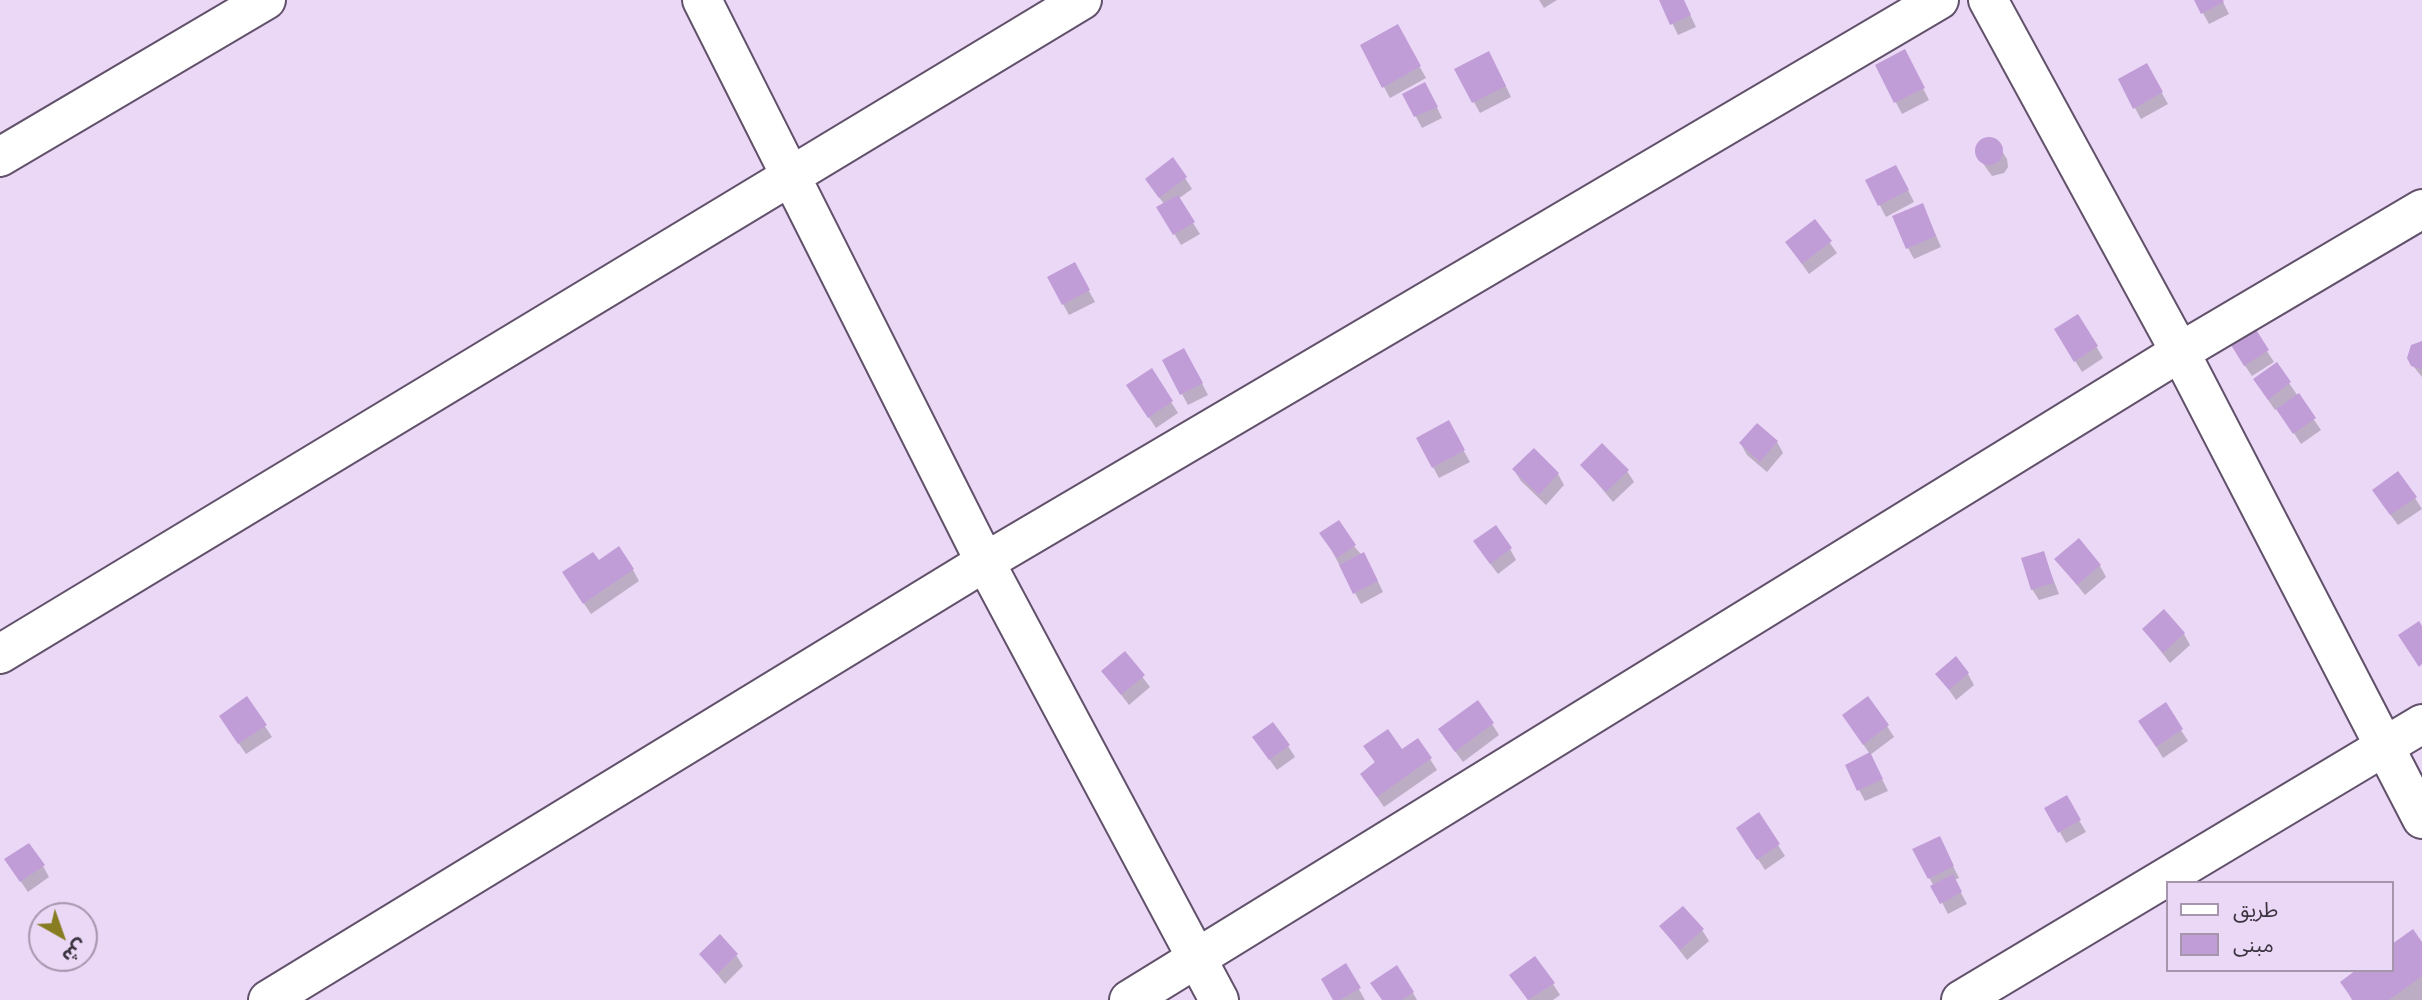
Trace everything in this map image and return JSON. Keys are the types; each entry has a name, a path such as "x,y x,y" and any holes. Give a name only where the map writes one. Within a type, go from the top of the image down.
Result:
{"street":[{"path":"0,157 266,0"},
{"path":"702,0 793,176 985,562 1219,1000"},
{"path":"0,654 1082,0"},
{"path":"268,1000 985,562 1939,0"},
{"path":"1988,0 2180,352 2422,819"},
{"path":"1129,1000 2180,352 2422,209"},
{"path":"1961,1000 2422,724"}],"building":[{"path":"1659,0 1684,0 1691,15 1670,25"},
{"path":"2194,0 2223,0 2224,2 2201,14"},
{"path":"1398,24 1421,66 1382,88 1360,45"},
{"path":"1905,49 1925,88 1894,103 1875,65"},
{"path":"1489,51 1506,86 1472,103 1454,69"},
{"path":"2147,63 2163,92 2133,109 2118,79"},
{"path":"1425,82 1438,107 1414,117 1402,94"},
{"path":"1989,137 1999,141 2003,151 1999,161 1989,165 1979,161 1975,151 1979,141"},
{"path":"1173,157 1187,177 1159,198 1145,179"},
{"path":"1896,165 1909,190 1878,206 1865,180"},
{"path":"1178,195 1195,222 1173,235 1156,207"},
{"path":"1923,203 1936,236 1906,249 1892,216"},
{"path":"1815,219 1832,241 1802,264 1785,242"},
{"path":"1075,262 1090,290 1062,305 1047,277"},
{"path":"2078,314 2098,346 2074,362 2054,329"},
{"path":"2255,328 2269,350 2244,366 2231,345"},
{"path":"2422,341 2420,369 2411,366 2407,358 2411,345"},
{"path":"1184,348 1203,383 1180,395 1162,360"},
{"path":"2277,362 2291,382 2268,400 2253,379"},
{"path":"1152,368 1173,401 1148,418 1126,385"},
{"path":"2299,393 2316,418 2293,434 2276,409"},
{"path":"1449,420 1465,450 1432,468 1416,438"},
{"path":"1757,423 1778,441 1760,462 1739,443"},
{"path":"1602,443 1629,470 1606,492 1580,465"},
{"path":"1534,448 1559,473 1539,495 1512,469"},
{"path":"2398,471 2417,497 2390,515 2372,490"},
{"path":"1339,520 1356,545 1337,558 1319,533"},
{"path":"1496,525 1512,548 1490,564 1473,541"},
{"path":"2079,538 2101,565 2077,585 2054,559"},
{"path":"619,546 634,569 583,604 562,572 593,552 599,560"},
{"path":"2044,551 2054,583 2031,590 2021,558"},
{"path":"1364,552 1378,581 1353,594 1339,565"},
{"path":"2164,609 2185,633 2163,653 2142,629"},
{"path":"2419,621 2422,626 2422,664 2419,667 2398,635"},
{"path":"1125,651 1145,675 1121,695 1101,671"},
{"path":"1956,656 1969,673 1949,690 1935,674"},
{"path":"247,696 267,725 238,744 219,716"},
{"path":"1868,696 1889,725 1863,745 1842,715"},
{"path":"1478,700 1494,723 1455,752 1438,729"},
{"path":"2166,702 2183,729 2156,747 2138,721"},
{"path":"1273,722 1290,745 1269,760 1252,737"},
{"path":"1388,729 1402,749 1418,738 1432,758 1377,797 1360,774 1375,762 1363,746"},
{"path":"1870,752 1883,779 1857,791 1845,765"},
{"path":"2067,795 2081,820 2058,833 2044,808"},
{"path":"1759,812 1780,844 1757,860 1736,828"},
{"path":"1940,836 1954,866 1928,879 1912,849"},
{"path":"29,843 45,865 20,882 4,859"},
{"path":"1953,874 1962,892 1940,904 1930,886"},
{"path":"1683,906 1704,929 1680,950 1659,926"},
{"path":"2413,929 2422,942 2422,976 2389,1000 2353,1000 2340,982 2353,972 2394,972 2394,943"},
{"path":"720,934 738,954 717,974 699,954"},
{"path":"1535,956 1555,983 1528,1000 1509,975"},
{"path":"1346,963 1361,988 1340,1000 1333,1000 1321,979"},
{"path":"1397,965 1414,992 1402,1000 1382,1000 1370,983"}]}
